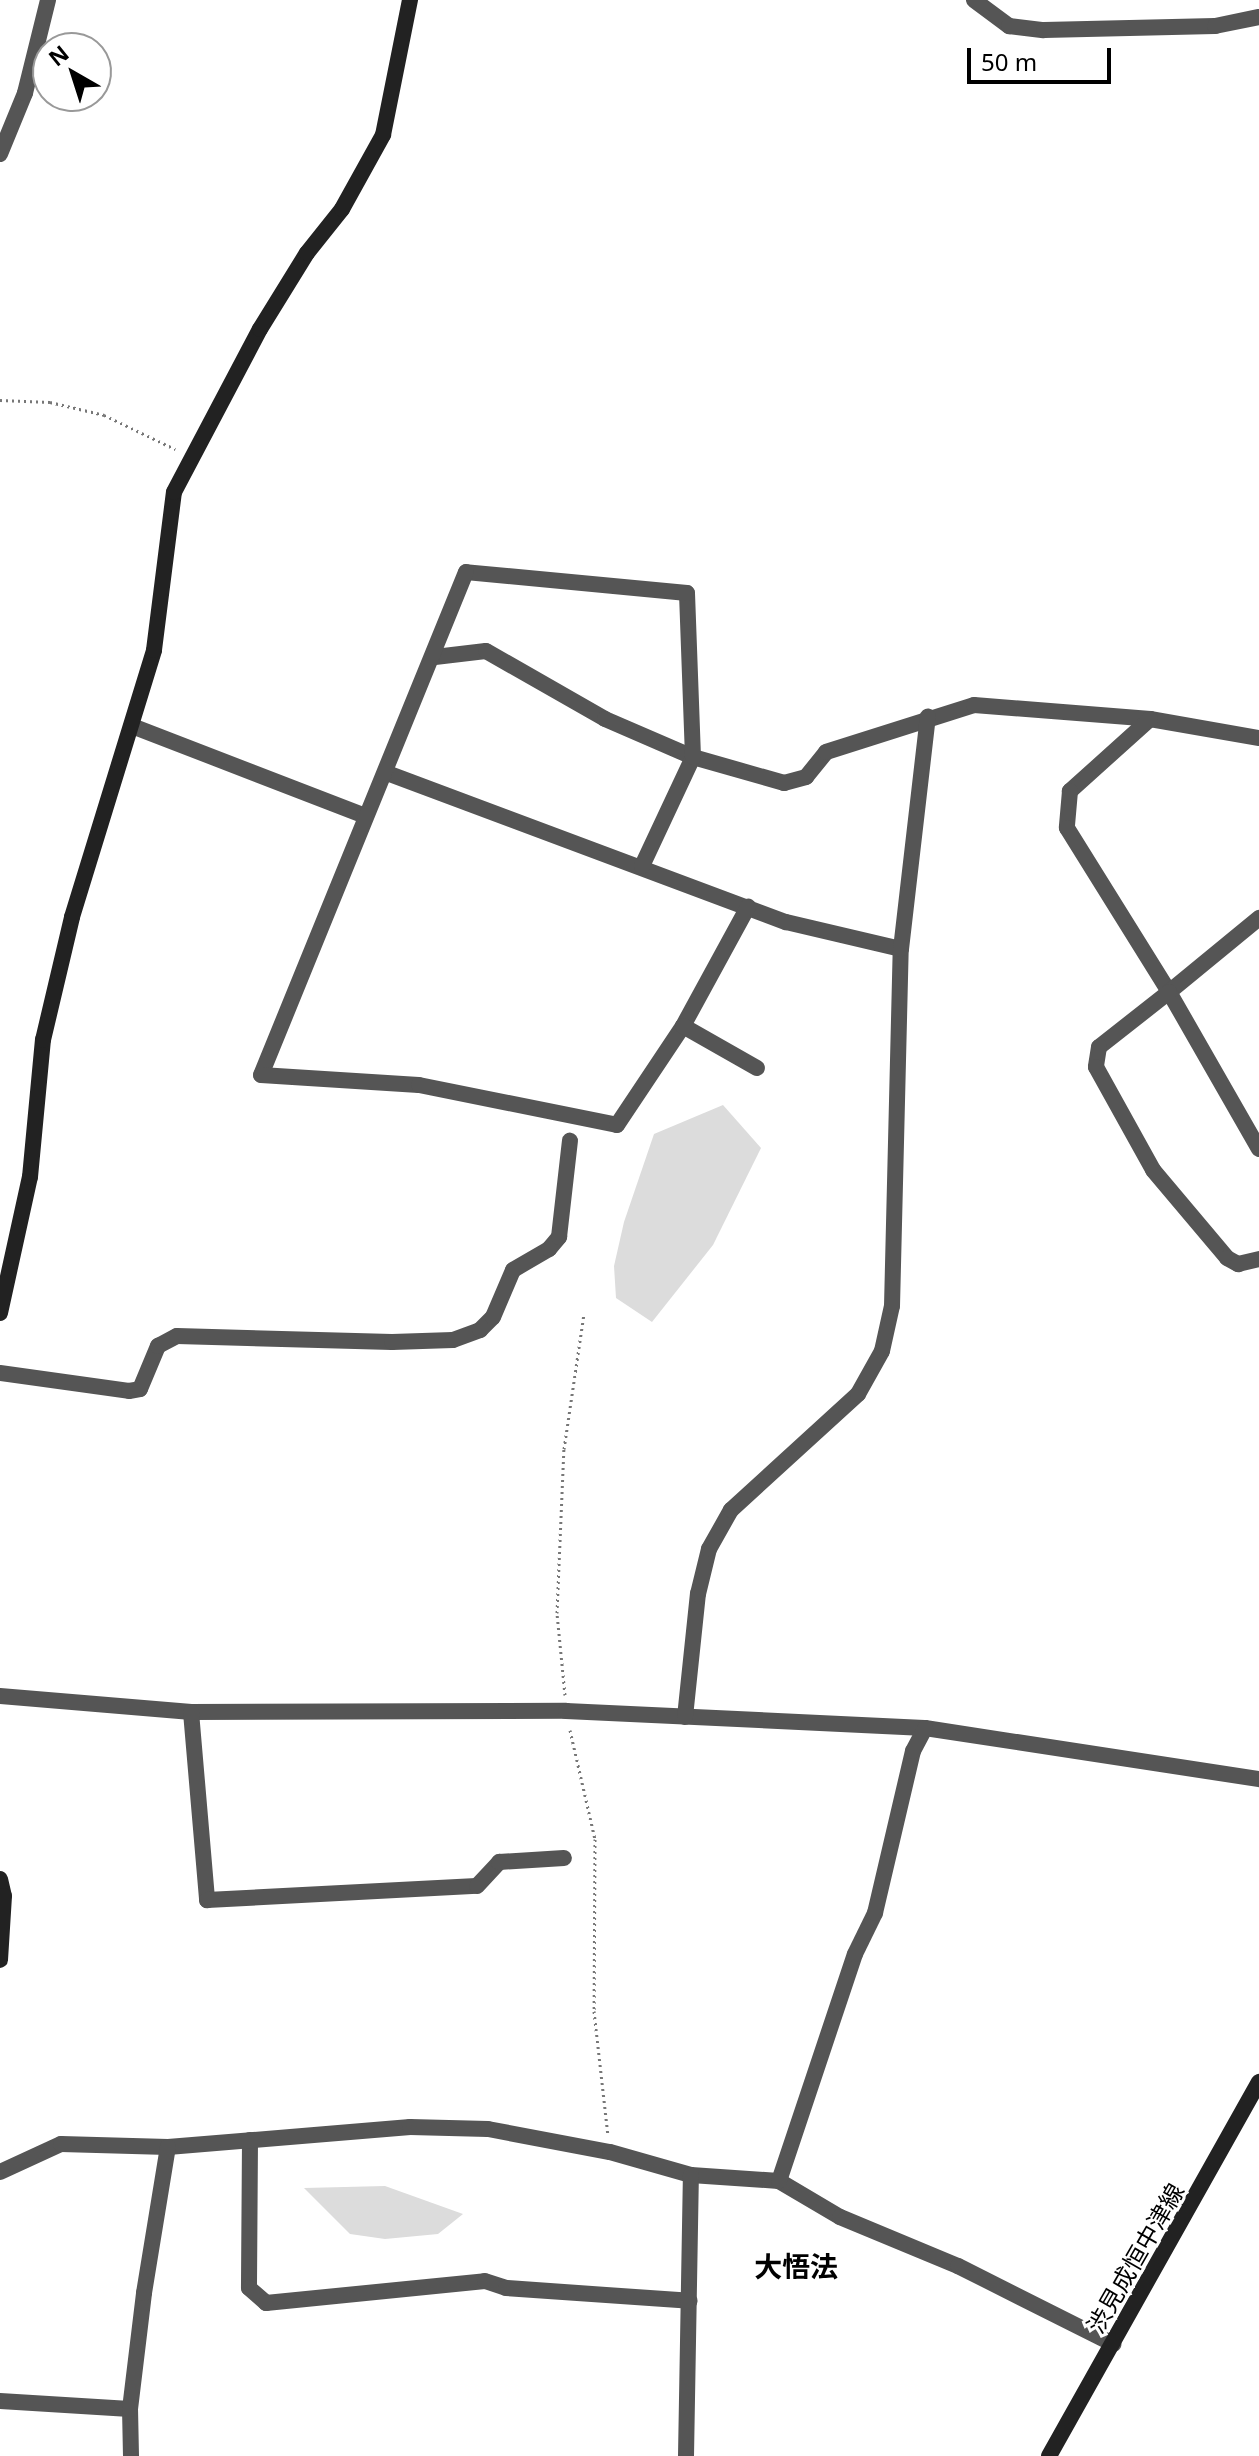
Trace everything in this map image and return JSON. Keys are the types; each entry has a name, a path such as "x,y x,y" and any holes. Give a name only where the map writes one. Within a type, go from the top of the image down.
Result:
{"street":[{"path":"0,154 25,93 48,0"},
{"path":"0,1313 30,1177 43,1040 72,917 154,650 174,492 190,456 260,329 307,253 342,209 383,135 410,0"},
{"path":"974,0 1009,26 1044,30 1215,26 1259,17"},
{"path":"642,866 693,757 687,593 466,572 387,773 365,816 340,892 261,1075 419,1085 617,1125 683,1026 748,907"},
{"path":"435,657 486,651 605,719 693,757 784,783 806,777 826,752 928,717 974,705 1150,719 1259,738"},
{"path":"685,1717 698,1594 709,1549 731,1510 833,1423 858,1394 882,1351 892,1306 901,949 928,717"},
{"path":"1150,719 1070,791 1065,813 1067,828 1169,992 1259,1149"},
{"path":"132,726 365,816"},
{"path":"387,773 786,922 901,949"},
{"path":"1259,918 1099,1047 1096,1067 1153,1170 1202,1232 1238,1264 1259,1259"},
{"path":"683,1026 757,1068"},
{"path":"0,1373 129,1391 140,1389 158,1346 177,1336 392,1342 453,1340 480,1330 493,1317 513,1270 549,1249 559,1237 570,1141"},
{"path":"0,1696 191,1712 566,1711 925,1728 1259,1779"},
{"path":"191,1712 207,1900 477,1886 499,1862 564,1858"},
{"path":"779,2181 855,1954 875,1913 896,1811 913,1751 925,1728"},
{"path":"0,1879 4,1896 0,1960"},
{"name":"渋見成恒中津線","path":"1049,2456 1259,2082"},
{"path":"0,2172 61,2144 168,2147 410,2127 488,2129 610,2152 691,2175 779,2181 840,2217 958,2266 1113,2344"},
{"path":"250,2140 249,2288 266,2303 485,2281 506,2288 690,2301"},
{"path":"131,2456 130,2409 168,2147"},
{"path":"686,2456 691,2175"},
{"path":"0,2401 130,2409"}],"path":[{"path":"0,400 50,402 104,415 190,456"},
{"path":"584,1313 564,1449 557,1613 566,1711 595,1839 594,2011 610,2152"}],"shaded area":[{"path":"723,1105 761,1148 713,1245 652,1322 616,1298 614,1266 624,1222 654,1134"},
{"path":"385,2186 463,2214 438,2234 385,2239 350,2234 304,2188"}],"district":[{"name":"大悟法","path":"796,2266"}]}
